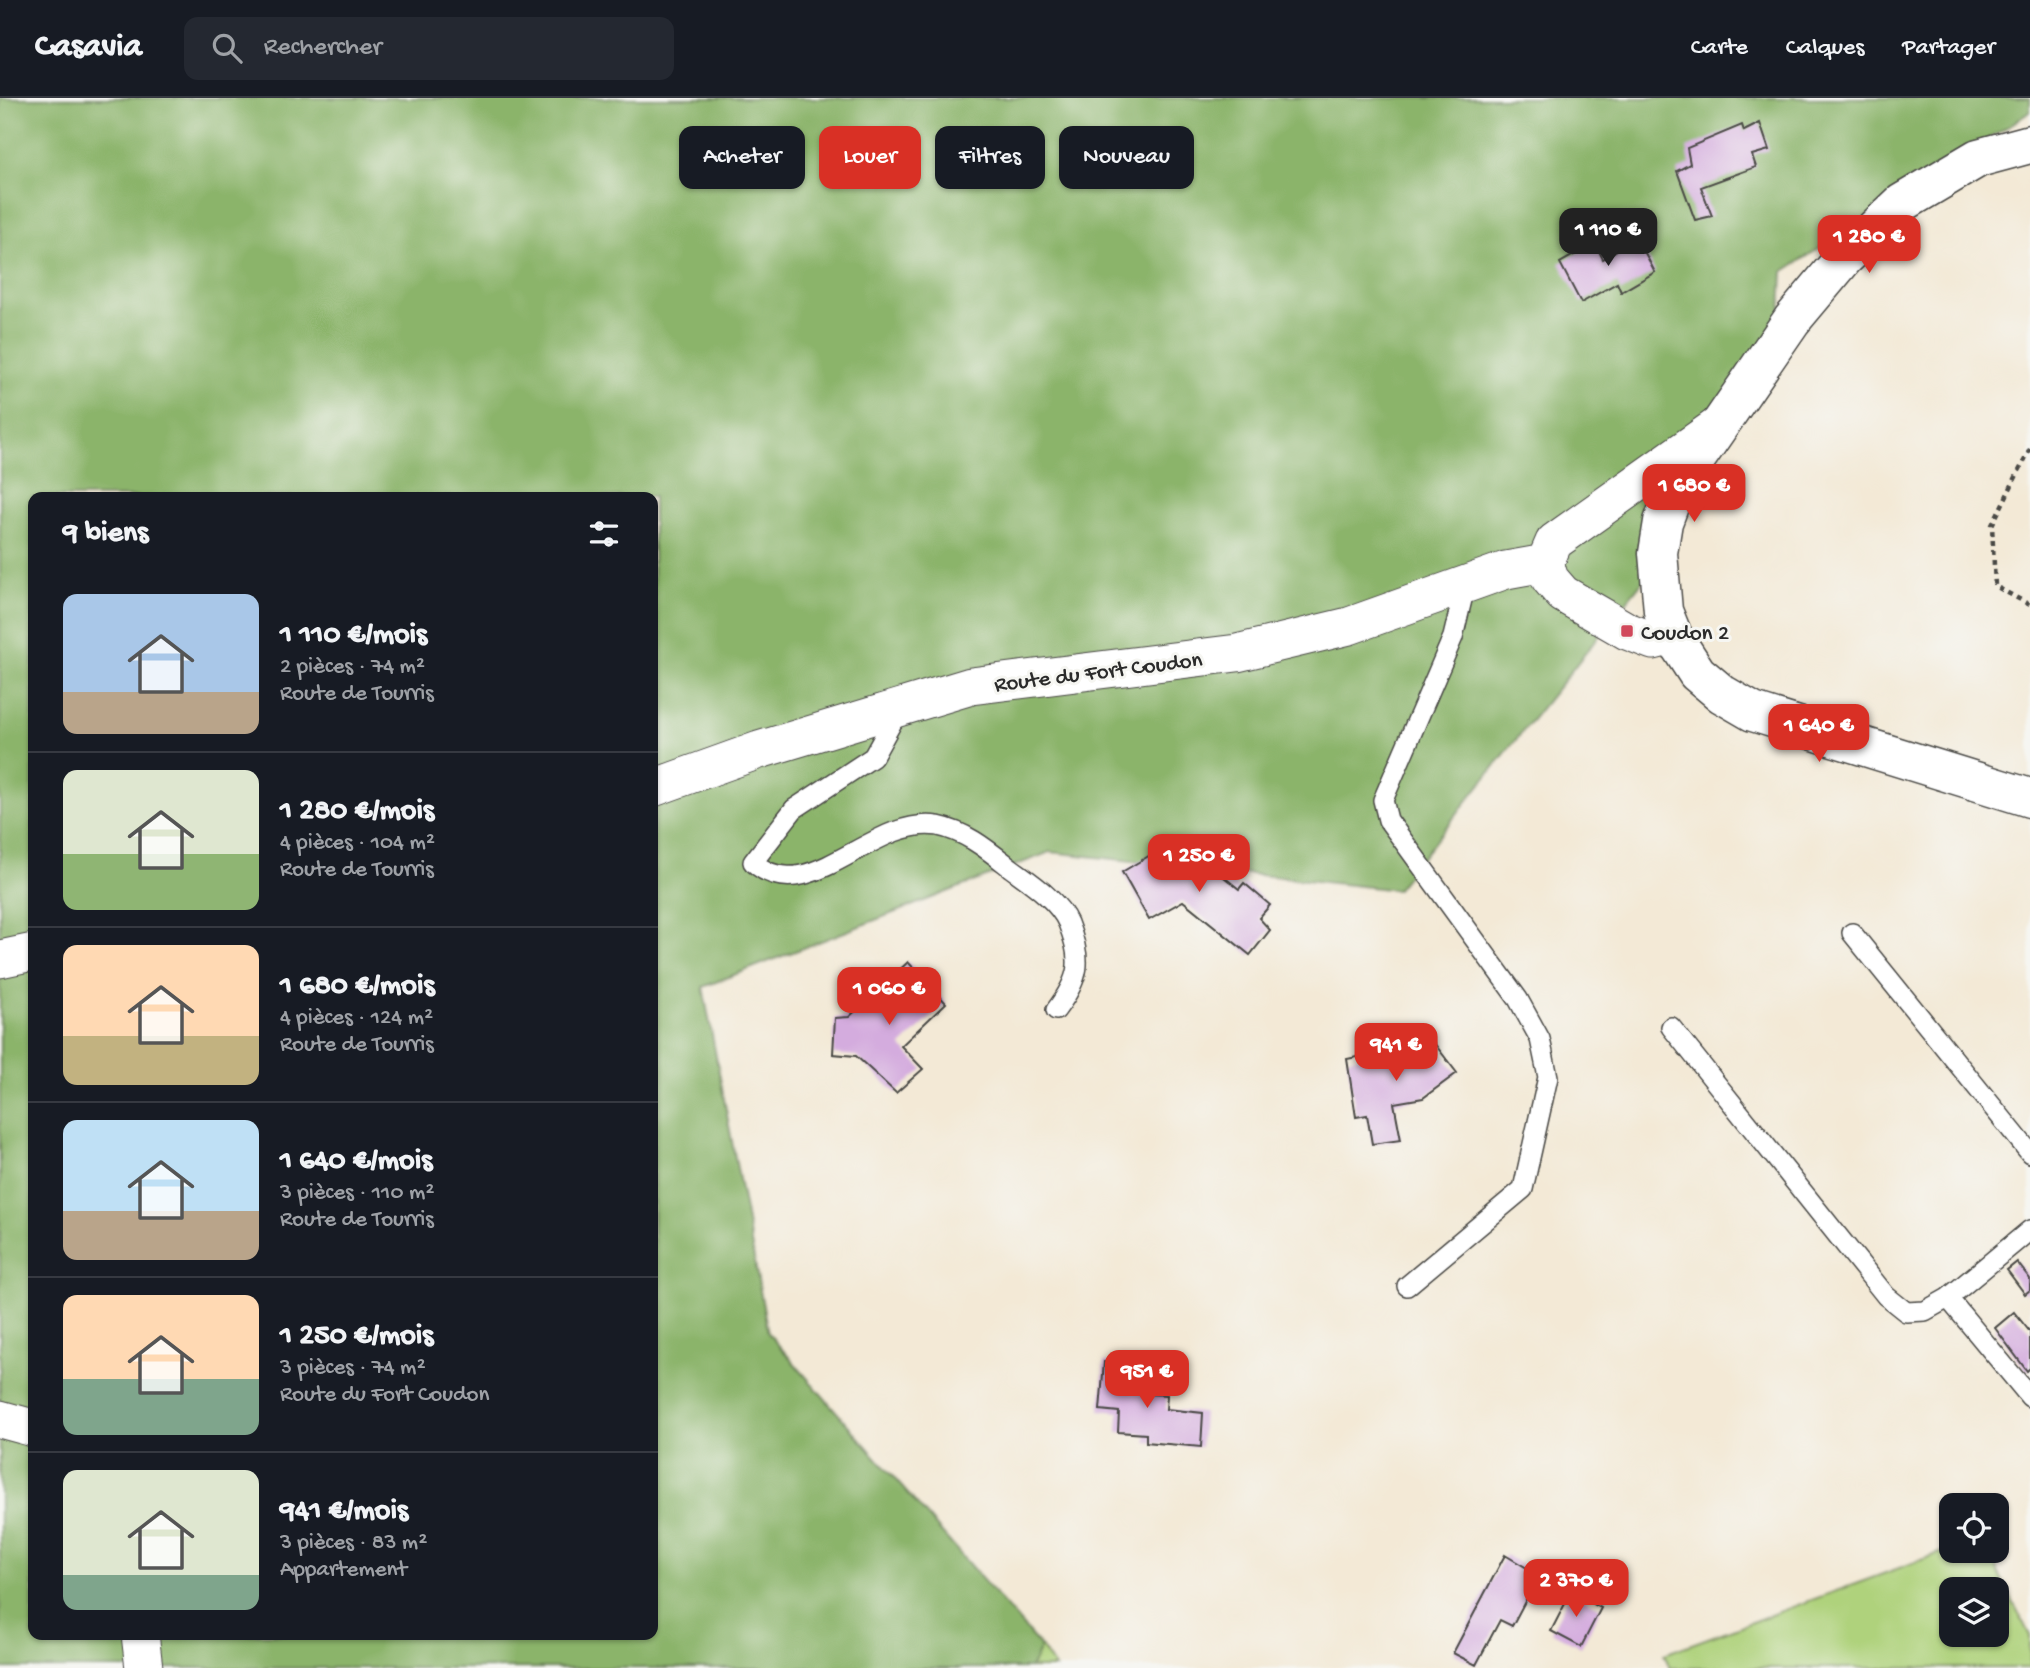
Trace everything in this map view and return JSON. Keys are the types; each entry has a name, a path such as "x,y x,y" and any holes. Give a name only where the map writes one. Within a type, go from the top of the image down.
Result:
{"street":[{"path":"2030,144 1978,158 1902,203 1844,258 1792,320 1675,490 1663,522 1658,553 1663,611 1673,636 1697,673 1722,694 1753,712 2030,799"},
{"path":"1673,636 1653,641 1616,625 1563,594 1550,579 1545,563 1555,542 1725,420"},
{"name":"Route du Fort Coudon","path":"658,786 759,750 971,686 1237,653 1349,626 1506,570 1545,563"},
{"path":"0,960 28,954"},
{"path":"0,1419 28,1427"},
{"path":"141,1640 144,1668"}],"lane":[{"path":"1407,1286 1523,1189 1548,1076 1540,1039 1518,999 1388,820 1383,800 1452,637 1466,583"},
{"path":"900,707 873,757 794,809 753,862 767,874 789,878 808,875 897,829 937,826 972,838 1037,887 1065,917 1077,946 1074,986 1055,1010"},
{"path":"1852,933 2030,1153"},
{"path":"1671,1027 1885,1296 1906,1312 1925,1311 1948,1298 2030,1230"},
{"path":"1948,1298 2030,1396"}],"path":[{"path":"2030,449 1992,525 1995,586 2030,605"}],"green space":[{"path":"0,98 2030,98 2030,112 1783,272 1780,335 1642,582 1396,890 1050,852 703,987 768,1333 1041,1647 1030,1668 0,1668"},
{"path":"1939,1553 1939,1563 1994,1563 2001,1577 1939,1577 1939,1647 2009,1647 2009,1594 2030,1636 2030,1668 1670,1668 1664,1654"},
{"path":"1041,1647 1055,1668 1030,1668"}],"building":[{"path":"1760,123 1769,150 1752,155 1756,167 1701,187 1712,216 1695,220 1677,171 1690,164 1687,148 1742,125 1744,131"},
{"path":"1634,232 1655,272 1621,292 1617,283 1581,303 1560,263 1595,243 1603,259 1620,248 1616,240"},
{"path":"1199,839 1219,873 1239,889 1244,883 1270,905 1259,918 1270,930 1250,955 1183,901 1149,920 1122,872 1157,851 1164,862"},
{"path":"908,962 946,1003 901,1046 923,1069 896,1093 856,1056 833,1054 835,1018 849,1017"},
{"path":"1424,1030 1457,1073 1423,1098 1394,1103 1401,1140 1372,1144 1367,1115 1356,1117 1347,1059 1402,1048"},
{"path":"2017,1262 2030,1279 2030,1290 2025,1294 2007,1270"},
{"path":"2014,1312 2030,1332 2030,1368 2027,1371 1995,1328"},
{"path":"1104,1362 1135,1364 1132,1393 1167,1395 1166,1409 1203,1413 1201,1447 1146,1442 1146,1434 1118,1432 1119,1412 1100,1410"},
{"path":"1505,1555 1539,1575 1512,1626 1500,1620 1476,1665 1453,1653"},
{"path":"1571,1592 1601,1608 1581,1647 1551,1631"}],"place":[{"name":"Coudon 2","path":"1627,631"}]}
